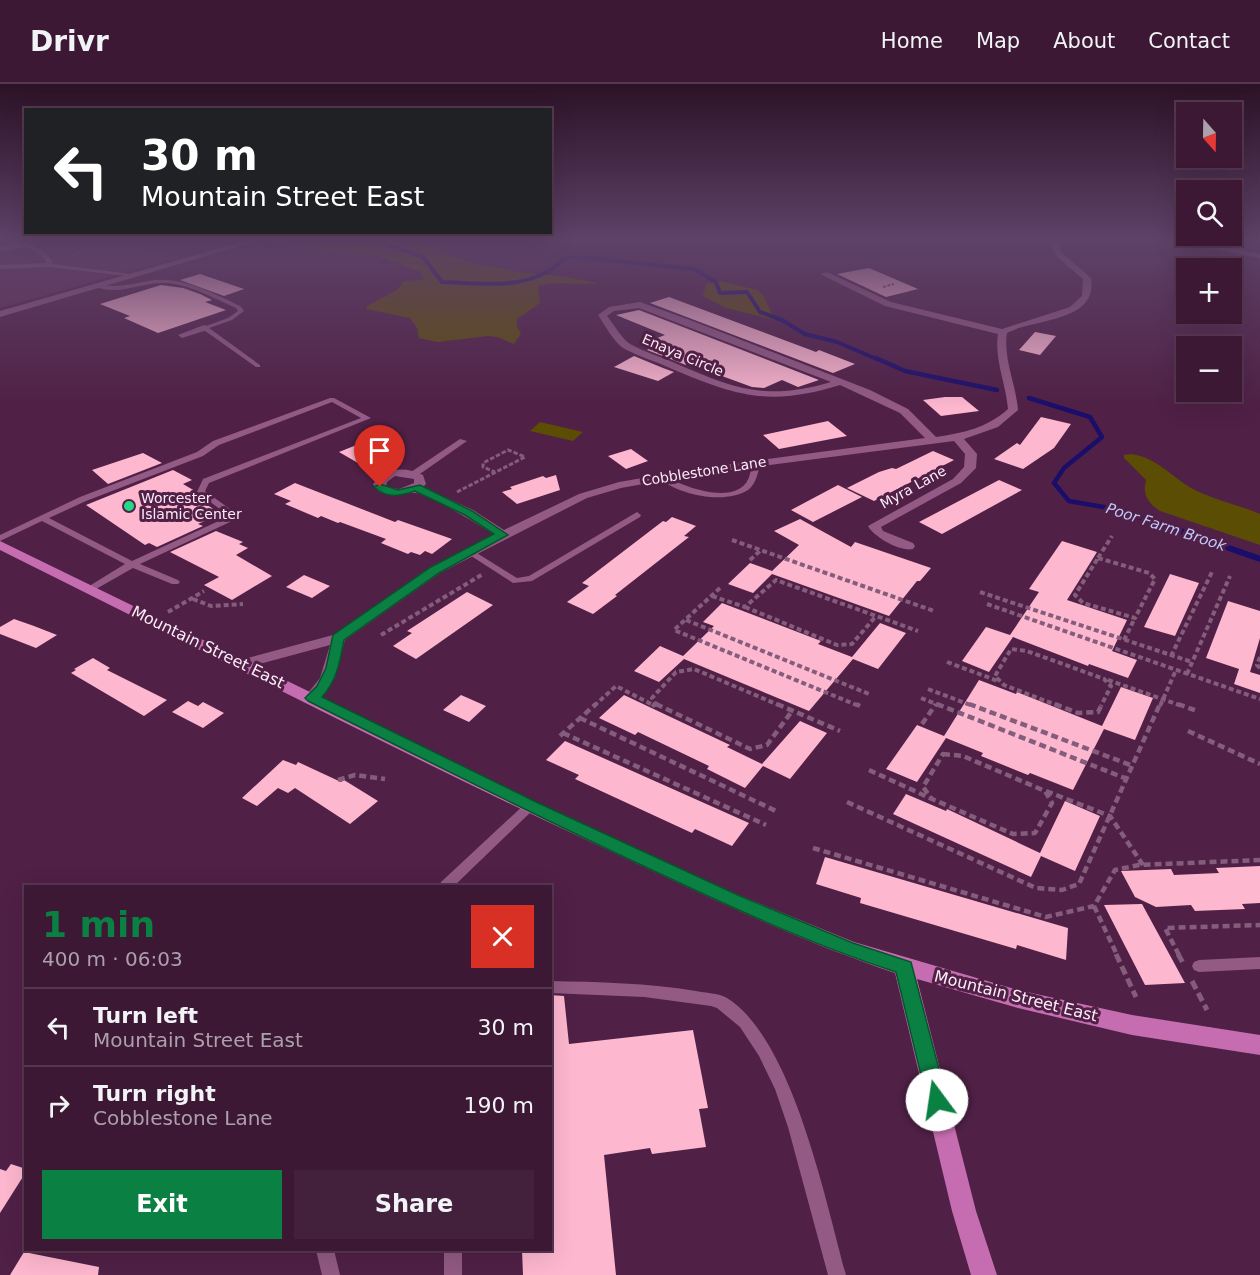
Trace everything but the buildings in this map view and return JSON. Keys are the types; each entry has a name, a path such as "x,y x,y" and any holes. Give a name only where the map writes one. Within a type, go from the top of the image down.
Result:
{"main road":[{"name":"Mountain Street East","path":"0,545 530,806 734,901 849,949 1018,999 1132,1025 1260,1045"},
{"path":"904,967 964,1211 984,1275"}],"street":[{"path":"0,314 61,297"},
{"path":"872,297 888,304 1008,330 1072,309 1082,303 1086,297"},
{"name":"Enaya Circle","path":"841,382 808,392 782,395 753,394 721,386 625,345 602,315 612,309 640,305 841,382 866,392 904,411 933,440"},
{"path":"182,335 204,328"},
{"name":"Cobblestone Lane","path":"241,664 289,653 338,638 435,570 583,496 662,477 750,463 974,434 1001,422 1013,410 1011,388 1000,349 1008,330"},
{"name":"Myra Lane","path":"909,546 878,533 874,526 957,481 970,468 971,454 957,437"},
{"path":"394,473 414,474 421,480 416,488 405,492 391,492 382,489 379,484 382,479 394,473"},
{"path":"416,488 469,513 503,535"},
{"path":"312,698 322,688 332,668 338,638"}],"lane":[{"path":"204,328 240,313 240,309 212,297"},
{"path":"204,328 258,366"},
{"path":"0,538 101,491 200,454 216,443 332,399 367,418 206,481 201,492 230,512 227,520 132,564 89,590"},
{"path":"414,474 463,441"},
{"path":"662,477 672,485 691,492 722,493 743,489 750,483 755,469 750,463"},
{"path":"469,552 516,580 532,578 637,515"},
{"path":"42,518 132,564 175,582"},
{"path":"447,885 530,806"},
{"path":"1199,966 1258,966"},
{"path":"552,987 638,989 687,995 721,1002 746,1024 769,1057 790,1107 837,1275"},
{"path":"325,1251 331,1275"},
{"path":"453,1251 453,1275"}],"path":[{"path":"440,500 525,457 508,450 483,464 483,467 495,472"},
{"path":"1112,536 1075,595 1083,603 1135,618"},
{"path":"732,540 934,611"},
{"path":"750,560 761,550"},
{"path":"1098,558 1149,573 1155,579 1124,640"},
{"path":"381,635 494,567"},
{"path":"1171,656 1213,570"},
{"path":"1187,674 1230,576"},
{"path":"745,608 776,580 918,632"},
{"path":"720,588 674,630 860,706"},
{"path":"153,621 204,591"},
{"path":"980,592 1192,662"},
{"path":"712,596 837,645 852,644 876,616"},
{"path":"192,598 206,607 222,608 243,604"},
{"path":"987,604 1260,699"},
{"path":"686,620 869,694"},
{"path":"1001,682 995,676 1011,649 1027,651 1197,711"},
{"path":"1260,657 1257,665 1260,668"},
{"path":"947,662 1078,713 1098,712 1111,686 1104,679"},
{"path":"658,707 652,698 676,672 694,669 840,731"},
{"path":"847,802 1036,888 1062,890 1078,884 1176,670"},
{"path":"766,825 562,735 616,686 750,749 767,745 792,711"},
{"path":"928,689 1133,766"},
{"path":"921,698 1127,779"},
{"path":"922,724 936,704"},
{"path":"580,718 776,811"},
{"path":"1188,731 1260,764"},
{"path":"932,799 923,787 943,754 963,756 1110,816 1143,865"},
{"path":"869,770 1013,834 1035,833 1052,803 1045,791"},
{"path":"338,780 355,775 385,779"},
{"path":"813,848 1047,917 1094,906 1115,870 1143,865 1260,860"},
{"path":"1094,906 1136,997"}],"shaded area":[{"path":"0,297 40,297 0,308"},
{"path":"385,297 539,297 540,303 517,319 517,327 521,333 514,344 488,336 438,342 419,338 417,328 410,318 366,309 367,306"},
{"path":"704,297 764,297 775,320 726,308"},
{"path":"540,422 583,432 573,441 530,431"},
{"path":"1131,454 1149,459 1195,490 1260,514 1260,545 1160,511 1147,498 1146,480 1124,458 1124,455"}],"waterway":[{"name":"Poor Farm Brook","path":"750,297 760,312 782,320 805,334 837,342 879,360"},
{"name":"Poor Farm Brook","path":"876,358 905,371 997,390"},
{"name":"Poor Farm Brook","path":"1029,398 1090,417 1102,437 1064,468 1054,483 1069,501 1122,510"},
{"name":"Poor Farm Brook","path":"1122,510 1126,511"},
{"name":"Poor Farm Brook","path":"1122,510 1260,559"}],"place":[{"name":"Worcester Islamic Center","path":"129,506"}],"route":[{"path":"380,487 387,492 398,493 416,488 469,513 503,535 435,570 338,638 332,668 322,688 312,698 530,806 734,901 849,949 904,967 937,1100"}]}
